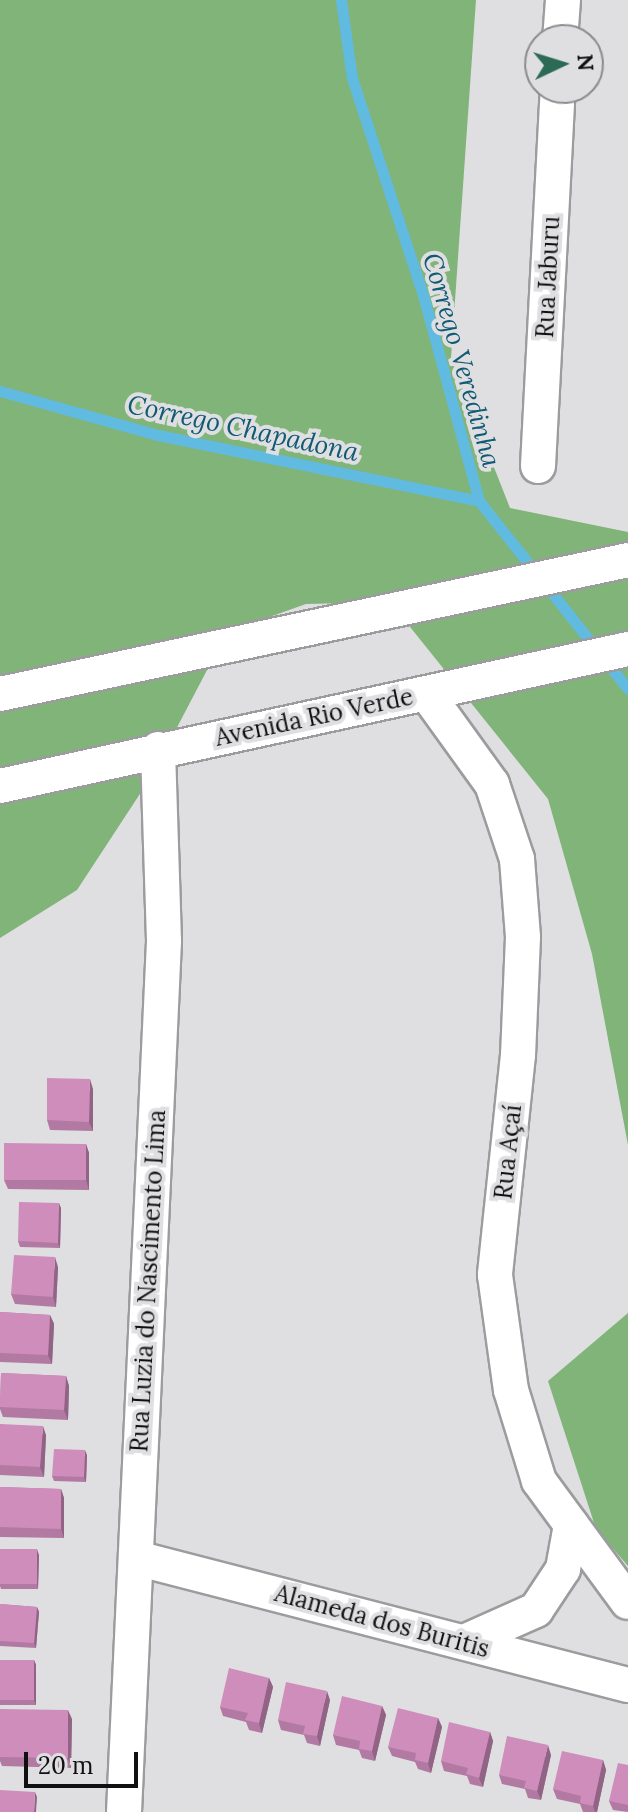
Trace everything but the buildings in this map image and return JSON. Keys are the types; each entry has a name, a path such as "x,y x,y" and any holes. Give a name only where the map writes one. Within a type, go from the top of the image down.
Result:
{"street":[{"path":"561,24 563,0"},
{"name":"Rua Jaburu","path":"538,466 557,104"},
{"path":"0,694 430,598 626,560"},
{"name":"Avenida Rio Verde","path":"0,786 158,749 628,649"},
{"name":"Rua Açaí","path":"427,694 492,784 517,859 523,937 518,1055 495,1275 511,1390 539,1481 628,1602"},
{"name":"Rua Luzia do Nascimento Lima","path":"124,1812 164,941 158,749"},
{"path":"464,1642 536,1610 563,1569 571,1525"},
{"name":"Alameda dos Buritis","path":"136,1558 628,1685"}],"green space":[{"path":"0,0 476,0 451,358 510,508 628,532 628,1145 592,954 548,799 390,602 306,604 227,632 151,777 77,890 0,938"},
{"path":"628,1313 628,1566 596,1529 548,1381"}],"waterway":[{"name":"Corrego Veredinha","path":"341,0 352,78 423,295 479,501 628,689"},
{"name":"Corrego Chapadona","path":"0,391 158,435 479,501"}]}
